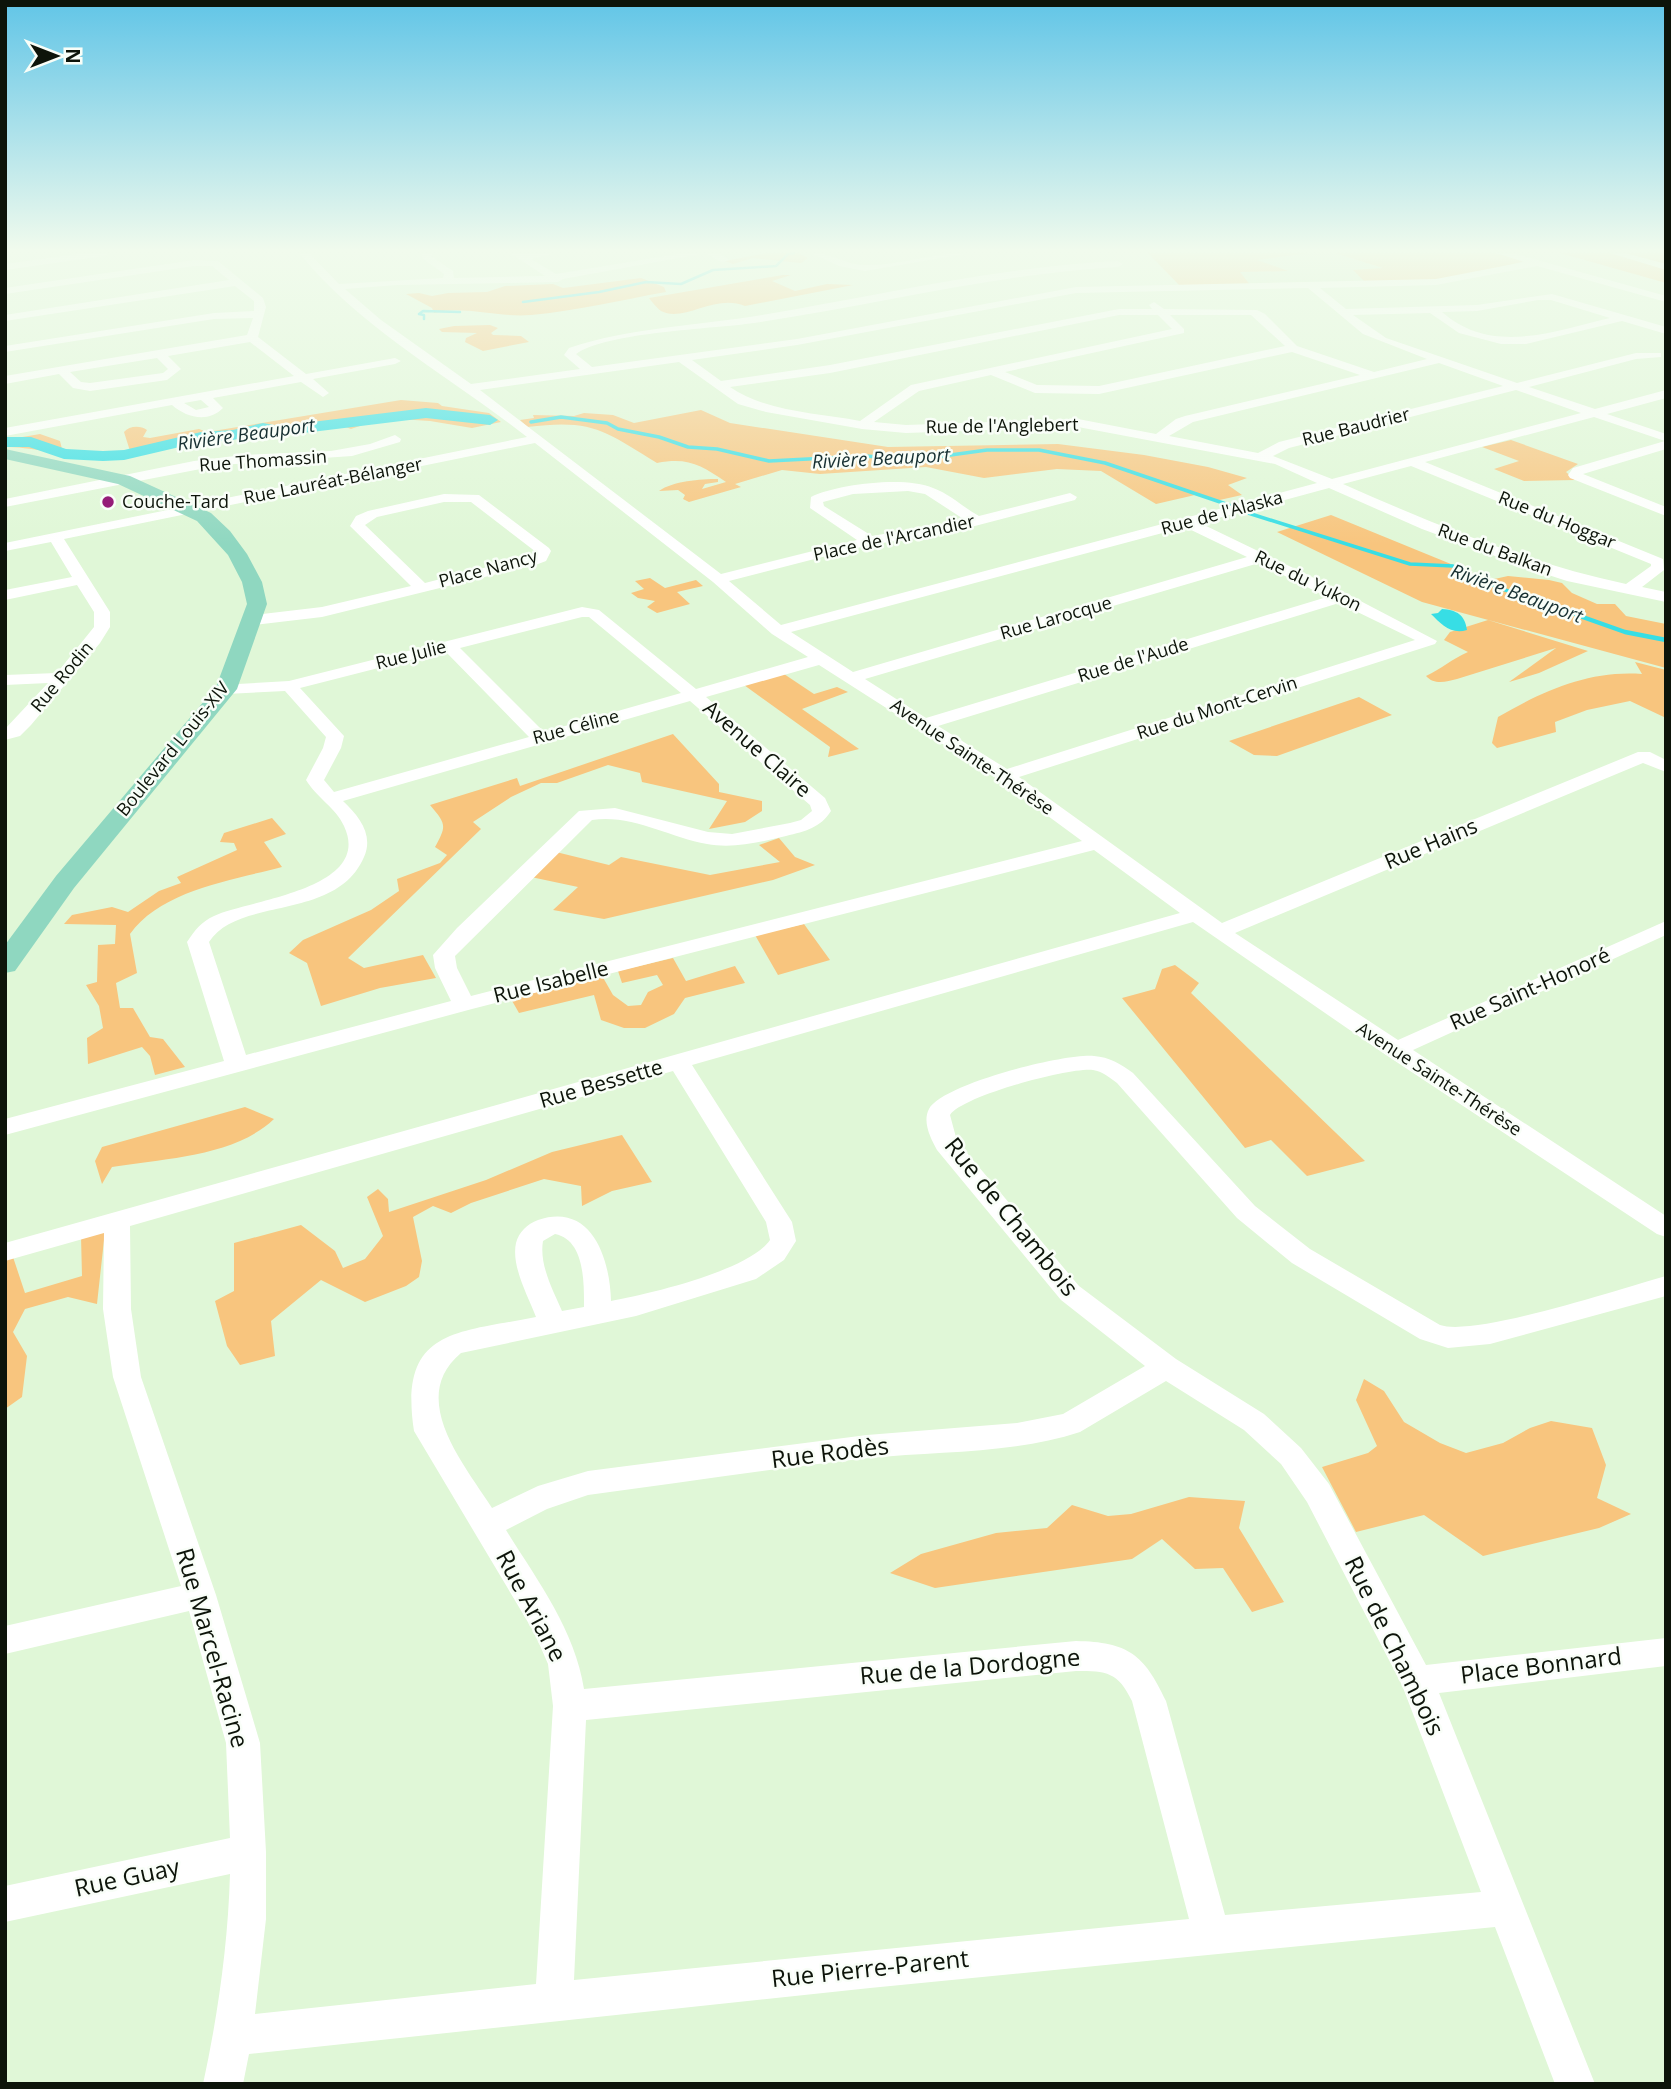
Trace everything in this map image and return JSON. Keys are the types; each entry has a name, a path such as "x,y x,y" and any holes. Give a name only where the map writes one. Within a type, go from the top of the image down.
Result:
{"main road":[{"name":"Boulevard Louis-XIV","path":"5,965 65,882 226,689 257,604 253,582 237,554 223,535 204,517 124,480 9,457"}],"street":[{"path":"5,380 179,350"},
{"path":"268,350 323,393"},
{"name":"Avenue Sainte-Thérèse","path":"415,350 471,388 719,579 778,631 1005,776 1219,932 1666,1228"},
{"path":"573,350 570,355 587,370"},
{"path":"471,388 735,350"},
{"path":"716,385 830,369 926,350"},
{"path":"862,425 915,388 1092,350"},
{"path":"994,372 1034,388 1099,390 1282,350"},
{"path":"1300,350 1374,376"},
{"path":"1412,350 1666,438"},
{"path":"61,370 77,385 90,387 167,376 175,369 159,354"},
{"name":"Rue Baudrier","path":"1260,457 1283,445 1636,356 1657,355"},
{"name":"Rue de l'Anglebert","path":"681,358 716,385 753,405 862,425 906,429 1058,422 1099,426 1279,461 1331,484"},
{"path":"1160,438 1180,422 1189,419 1439,360"},
{"path":"5,432 175,402 189,413 213,411 217,408 204,397 396,361"},
{"name":"Rue de l'Alaska","path":"778,631 1666,394"},
{"name":"Rue Thomassin","path":"5,503 224,460 333,456 377,447 395,439"},
{"name":"Rue Lauréat-Bélanger","path":"5,547 537,439"},
{"path":"1663,509 1576,475 1578,471 1666,445"},
{"name":"Rue du Hoggar","path":"1415,463 1658,562 1659,567 1628,590"},
{"name":"Rue du Balkan","path":"1331,484 1427,526 1535,566 1666,597"},
{"path":"869,541 817,508 816,500 846,491 925,488 977,520"},
{"name":"Place de l'Arcandier","path":"719,579 869,541 948,529 1070,497"},
{"name":"Place Nancy","path":"253,620 322,612 533,561 541,558 544,551 474,498 444,498 361,519 357,526 421,587"},
{"name":"Rue du Yukon","path":"1187,522 1429,641"},
{"name":"Rue Rodin","path":"5,735 14,732 102,627 102,612 55,537"},
{"name":"Rue Larocque","path":"850,678 1261,558"},
{"path":"5,595 83,579"},
{"name":"Rue de l'Aude","path":"925,724 1342,597"},
{"name":"Rue Julie","path":"226,689 289,686 582,612 593,613"},
{"name":"Avenue Claire","path":"464,1004 446,968 444,955 464,932 586,815 607,812 709,838 723,839 791,829 817,818 822,811 818,802 593,613"},
{"name":"Rue du Mont-Cervin","path":"1005,776 1429,641"},
{"path":"449,646 539,737"},
{"name":"Rue Céline","path":"332,798 821,659"},
{"path":"5,680 61,678"},
{"path":"237,1064 198,942 201,933 217,921 316,893 345,873 358,846 351,820 315,780 318,770 335,745 335,736 289,686"},
{"name":"Rue Hains","path":"1219,932 1644,756 1666,767"},
{"name":"Rue Isabelle","path":"5,1127 464,1004 1098,843"},
{"name":"Rue Bessette","path":"5,1252 1196,915"},
{"name":"Rue Saint-Honoré","path":"1394,1050 1666,927"},
{"name":"Rue Ariane","path":"554,2000 570,1706 564,1664 548,1627 429,1431 423,1398 427,1374 436,1356 453,1344 636,1306 747,1272 775,1253 783,1241 779,1222 679,1062"},
{"name":"Rue de Chambois","path":"1575,2084 1417,1681 1318,1493 1291,1456 1254,1423 1166,1367 1102,1320 1061,1283 946,1144 937,1124 938,1111 946,1102 1066,1064 1096,1063 1110,1067 1125,1078 1246,1212 1301,1256 1430,1332 1448,1338 1490,1334 1666,1286"},
{"name":"Rue Marcel-Racine","path":"117,1220 117,1309 127,1377 200,1595 243,1742 248,1852 247,1919 233,2036 223,2084"},
{"path":"552,1322 530,1258 529,1245 534,1233 549,1225 566,1225 577,1232 594,1265 598,1313"},
{"name":"Rue Rodès","path":"488,1525 519,1506 552,1492 588,1483 867,1447 1017,1434 1070,1424 1166,1367"},
{"path":"5,1640 200,1595"},
{"name":"Place Bonnard","path":"1417,1681 1666,1651"},
{"name":"Rue de la Dordogne","path":"570,1706 1076,1656 1102,1656 1122,1661 1138,1676 1149,1701 1212,1935"},
{"name":"Rue Guay","path":"5,1904 248,1852"},
{"name":"Rue Pierre-Parent","path":"233,2036 554,2000 1507,1908"}],"shaded area":[{"path":"401,400 438,403 442,406 489,413 501,422 472,428 430,421 383,418 351,429 343,426 280,432 257,431 233,437 130,451 124,432 132,427 141,427 147,430 143,437 150,438 199,429 207,432"},
{"path":"701,410 730,423 888,447 1058,444 1144,455 1208,467 1247,478 1228,485 1242,495 1215,501 1195,495 1156,504 1101,471 1057,469 984,478 926,467 820,474 782,470 735,484 741,487 689,502 683,499 685,495 678,490 659,491 687,481 718,479 718,482 705,484 702,489 726,482 694,464 677,461 657,463 610,435 583,426 527,427 520,420 534,418 533,415 574,416 584,413 613,415 634,423"},
{"path":"40,434 60,441 62,449 49,451 5,447 5,440"},
{"path":"1511,440 1578,464 1566,472 1575,480 1524,481 1494,469 1519,461 1482,447"},
{"path":"1331,515 1490,580 1508,576 1562,583 1572,593 1597,604 1615,604 1626,616 1666,624 1666,668 1422,602 1277,532"},
{"path":"650,578 665,588 696,580 703,586 677,592 690,604 657,613 647,607 655,601 638,598 631,593 644,589 635,581"},
{"path":"1488,620 1588,651 1539,673 1509,682 1556,648 1449,681 1436,682 1426,676 1468,652 1444,640 1450,632"},
{"path":"1635,662 1666,670 1666,718 1630,701 1587,710 1555,722 1556,732 1497,748 1492,743 1498,717 1567,684 1603,675 1642,674"},
{"path":"784,674 814,694 837,687 848,692 802,709 859,749 828,757 830,747 744,685"},
{"path":"1359,697 1392,715 1277,756 1254,755 1229,741"},
{"path":"673,734 719,784 719,792 762,801 762,811 745,822 709,829 727,801 642,782 640,773 608,765 557,783 541,783 511,797 473,822 481,829 348,958 364,968 423,955 436,978 380,988 321,1006 307,963 289,953 303,940 371,910 399,891 397,879 440,863 447,855 435,847 442,834 443,825 430,805 517,778 520,786"},
{"path":"272,818 286,834 264,842 282,867 221,882 179,897 143,919 130,934 137,973 116,983 120,1008 133,1008 150,1037 163,1039 185,1067 155,1075 150,1056 142,1047 88,1064 87,1038 103,1028 99,1006 86,985 97,982 98,945 115,944 116,925 64,924 72,915 112,907 128,912 159,891 181,883 177,877 237,850 234,843 220,842 224,833"},
{"path":"779,838 795,857 815,865 773,880 604,919 553,910 578,887 531,877 556,852 609,865 621,857 710,875 780,862 759,845"},
{"path":"804,924 830,960 778,975 755,935"},
{"path":"673,958 686,981 735,966 745,983 685,998 674,1014 645,1028 624,1028 601,1020 594,995 519,1013 511,999 601,974 613,995 628,1006 641,1005 648,992 663,985 657,975 622,983 618,971"},
{"path":"1175,965 1199,983 1191,993 1365,1161 1307,1176 1271,1140 1245,1148 1122,998 1155,989 1162,969"},
{"path":"245,1107 274,1119 258,1132 219,1149 112,1167 102,1184 95,1161 102,1147"},
{"path":"622,1135 652,1182 612,1191 582,1206 581,1186 544,1179 471,1203 451,1213 433,1206 413,1217 422,1261 419,1277 406,1286 365,1302 321,1280 271,1321 275,1356 240,1365 227,1346 215,1301 234,1291 234,1243 301,1225 335,1251 343,1268 365,1259 383,1236 367,1197 378,1189 388,1199 389,1212 486,1180 552,1152"},
{"path":"105,1231 97,1304 68,1297 25,1309 13,1332 27,1356 22,1397 5,1409 5,1258 13,1257 25,1293 82,1276 81,1236"},
{"path":"1364,1379 1384,1391 1404,1422 1440,1443 1466,1453 1503,1443 1530,1428 1551,1421 1592,1428 1606,1465 1597,1498 1631,1514 1599,1528 1483,1556 1424,1515 1356,1532 1322,1467 1368,1453 1377,1446 1356,1400"},
{"path":"1189,1497 1245,1501 1239,1528 1284,1602 1252,1612 1223,1568 1195,1569 1162,1539 1132,1559 935,1588 890,1573 921,1554 996,1533 1047,1528 1072,1505 1108,1516 1131,1514"}],"water":[{"path":"1442,609 1459,614 1467,630 1451,630 1431,614"}],"waterway":[{"name":"Rivière Beauport","path":"5,442 31,442 64,454 103,456 124,455 201,437 233,435 263,428 279,431 396,415 426,413 490,420"},
{"name":"Rivière Beauport","path":"531,422 561,417 607,423 618,429 659,437 688,447 717,449 769,461 866,456 914,460 987,450 1039,450 1105,463 1229,505"},
{"name":"Rivière Beauport","path":"1248,513 1410,564 1453,566 1494,586 1565,611"},
{"name":"Rivière Beauport","path":"1560,609 1625,632 1666,640"}],"place":[{"name":"Couche-Tard","path":"108,502"}]}
